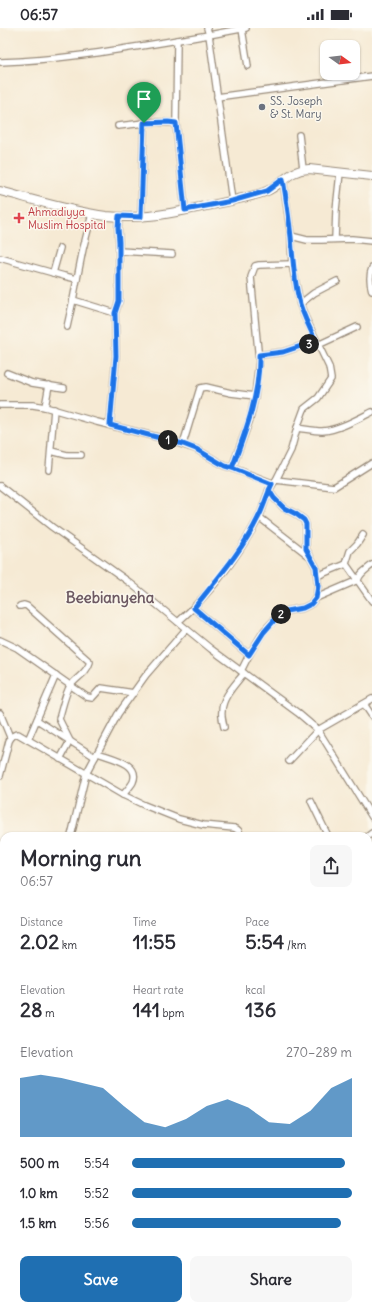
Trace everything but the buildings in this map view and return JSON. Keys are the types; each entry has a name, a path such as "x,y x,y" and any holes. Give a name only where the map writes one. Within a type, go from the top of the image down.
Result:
{"street":[{"path":"207,28 232,201"},
{"path":"0,62 20,62 99,53 244,28 248,66"},
{"path":"177,40 176,123 185,210"},
{"path":"217,96 372,76"},
{"path":"118,126 144,123 176,123"},
{"path":"141,217 144,123"},
{"path":"299,135 303,169"},
{"path":"0,191 92,214 141,217 154,216 232,201 267,191 283,179 303,169 372,176"},
{"path":"335,239 340,173"},
{"path":"178,622 194,608 236,556 259,518 269,490 292,450 297,428 304,409 318,398 331,379 330,367 317,343 300,304 292,264 291,236 283,179"},
{"path":"67,327 83,249 92,214"},
{"path":"110,425 116,356 115,313 119,301 119,216"},
{"path":"291,236 307,240 352,238 372,241"},
{"path":"53,273 60,248"},
{"path":"119,251 172,254"},
{"path":"0,258 77,279"},
{"path":"232,468 250,419 255,396 259,355 251,277 253,269 255,266 259,265 292,264"},
{"path":"372,268 370,272 370,279 372,291"},
{"path":"300,304 314,293 337,281"},
{"path":"73,300 115,313"},
{"path":"259,355 283,352 317,343 357,327"},
{"path":"7,373 32,384 64,388"},
{"path":"46,407 49,386"},
{"path":"183,444 200,388 206,387 231,393 255,396"},
{"path":"0,405 33,405 46,407 183,444 196,449 225,466 274,482 334,487 372,463"},
{"path":"49,470 54,409"},
{"path":"297,428 320,431 326,430 372,412"},
{"path":"51,451 67,455 81,455"},
{"path":"0,487 52,527 129,582 186,629 298,713 318,730 372,817"},
{"path":"269,490 274,498 284,508 296,514 304,520 306,524 306,549 312,557 316,567 318,586 316,598"},
{"path":"259,518 312,557"},
{"path":"346,564 350,551 364,535"},
{"path":"317,576 346,564"},
{"path":"346,564 372,601"},
{"path":"224,727 222,711 223,704 242,672 249,655 264,632 278,616 286,611 303,608 311,604 316,598 358,580 363,571 372,565"},
{"path":"20,606 27,606 90,662 88,668 70,686 59,719 70,741"},
{"path":"194,608 249,655"},
{"path":"72,832 86,774 118,714 146,676 186,629"},
{"path":"0,640 17,648 70,686 90,698 92,698 101,688 134,693"},
{"path":"28,740 56,676"},
{"path":"289,761 318,730 372,699"},
{"path":"364,704 372,716"},
{"path":"0,713 10,737 0,776"},
{"path":"37,720 70,741 96,755 128,764 133,768 133,782 123,795"},
{"path":"10,737 14,734 18,734 123,795 179,819 203,825 234,828 239,832"},
{"path":"60,759 70,741"},
{"path":"311,801 326,832"}],"place":[{"name":"SS. Joseph & St. Mary","path":"262,107"},
{"name":"Ahmadiyya Muslim Hospital","path":"19,218"}],"district":[{"name":"Beebianyeha","path":"110,598"}],"route":[{"path":"144,123 141,217 119,216 118,224 120,289 119,301 115,313 116,356 110,425 183,444 196,449 225,466 272,484 269,490 259,518 236,556 194,608 249,655 264,632 278,616 286,611 303,608 311,604 316,598 318,586 316,567 306,549 306,524 304,520 284,508 271,495 269,490 272,484 232,468 250,419 255,396 259,355 293,350 316,341 300,304 296,285 292,264 291,236 283,179 267,191 232,201 185,210 176,123 144,123"}]}
